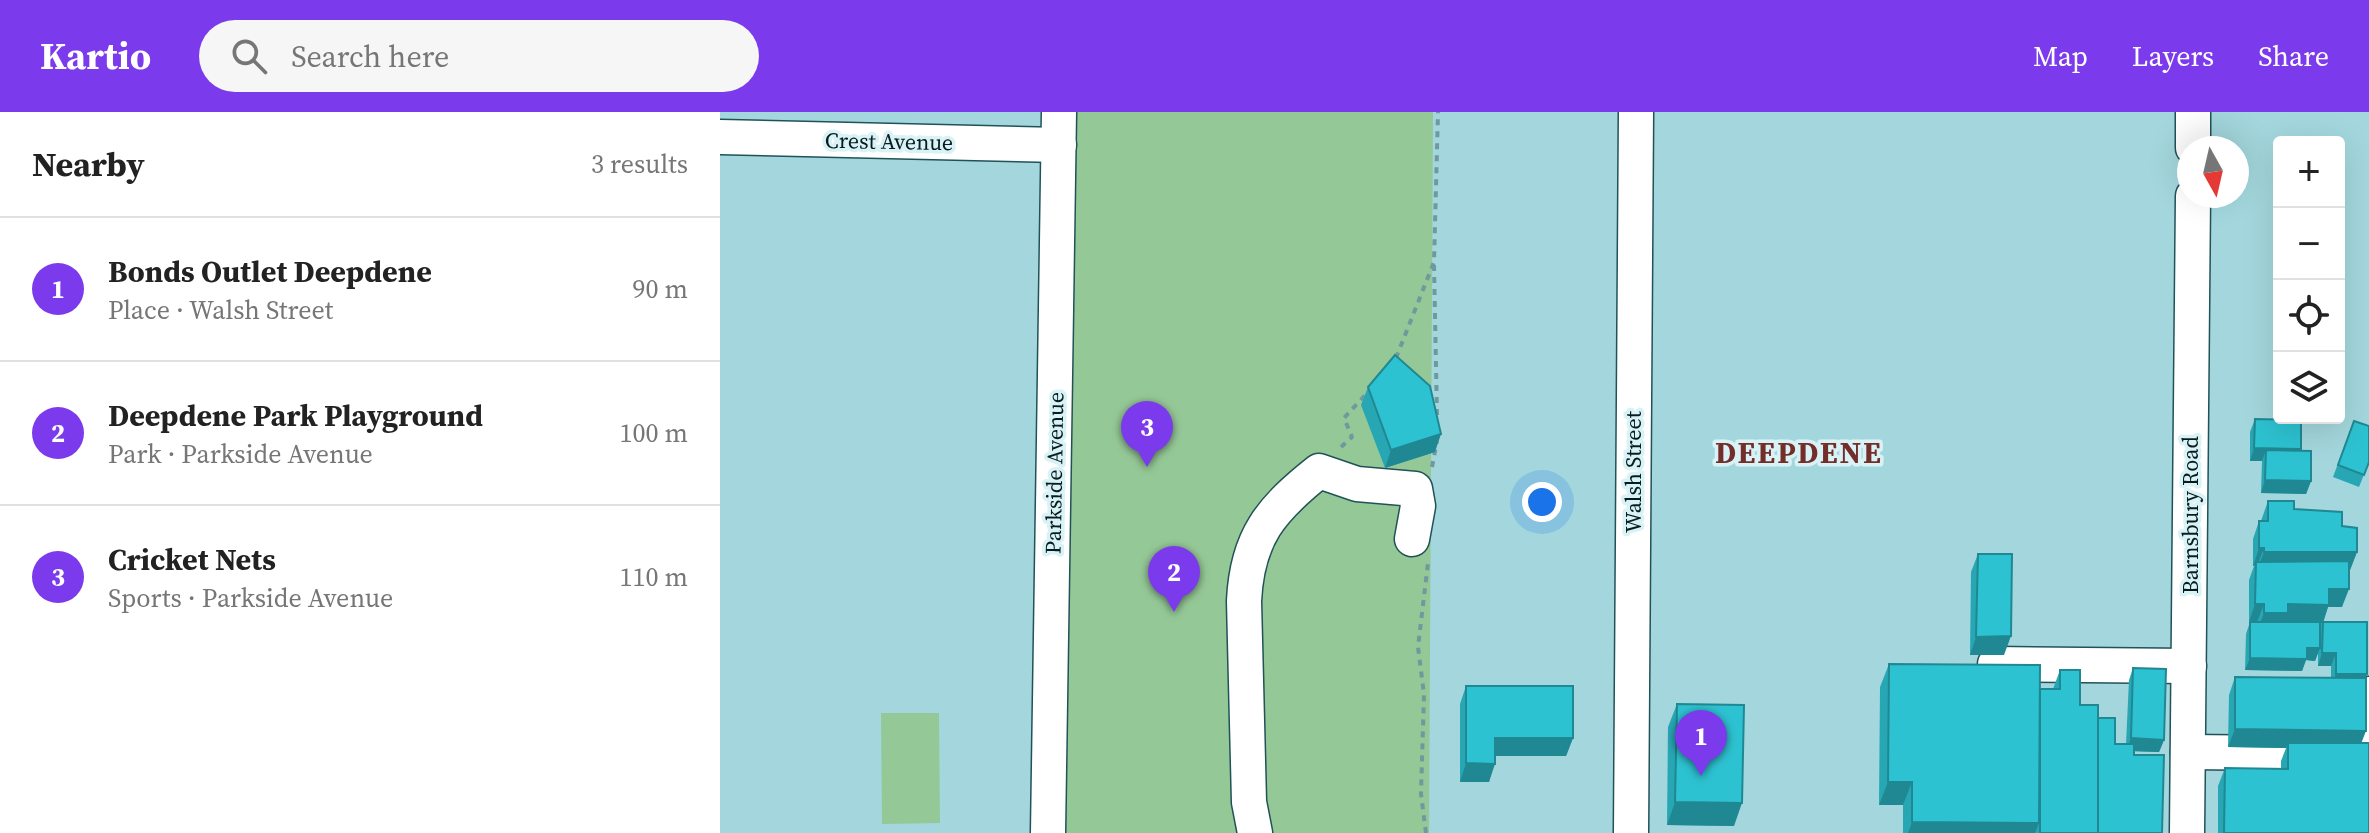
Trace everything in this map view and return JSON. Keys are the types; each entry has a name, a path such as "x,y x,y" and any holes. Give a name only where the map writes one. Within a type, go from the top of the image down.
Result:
{"street":[{"name":"Walsh Street","path":"1631,833 1636,112"},
{"path":"2193,112 2193,136"},
{"name":"Crest Avenue","path":"720,137 1059,128"},
{"name":"Parkside Avenue","path":"1048,833 1059,128"},
{"name":"Barnsbury Road","path":"2187,833 2193,208"},
{"path":"1255,833 1249,802 1244,601 1245,576 1260,530 1288,496 1319,471 1357,484 1415,489 1415,522"},
{"path":"1995,664 2189,666"},
{"path":"2188,752 2366,754 2369,694"}],"path":[{"path":"1437,422 1434,262 1438,112"},
{"path":"1392,366 1434,262"},
{"path":"1348,428 1344,418 1373,387"},
{"path":"1426,833 1421,794 1424,694 1418,647 1428,558 1415,522 1437,454 1437,438"}],"green space":[{"path":"1059,112 1433,112 1429,833 1048,833"},
{"path":"881,713 939,713 940,823 882,824"}],"building":[{"path":"1395,355 1430,386 1441,434 1391,450 1368,387"},
{"path":"2255,419 2273,419 2273,424 2301,424 2301,449 2254,448"},
{"path":"2354,421 2369,426 2369,462 2364,475 2338,465"},
{"path":"2266,450 2311,451 2311,481 2265,480"},
{"path":"2268,501 2294,501 2294,509 2342,512 2342,526 2357,528 2357,552 2264,552 2264,548 2259,548 2259,521 2268,521"},
{"path":"1978,554 2012,554 2011,636 1976,637"},
{"path":"2349,561 2349,589 2329,589 2329,605 2288,604 2288,613 2264,613 2264,604 2255,604 2256,562"},
{"path":"2250,622 2320,622 2320,648 2307,648 2307,659 2250,658"},
{"path":"2323,622 2367,622 2367,674 2336,674 2336,653 2322,653"},
{"path":"1889,664 2040,665 2039,823 1912,822 1912,782 1888,782"},
{"path":"2133,668 2166,669 2164,740 2131,738"},
{"path":"2060,670 2080,670 2080,705 2098,705 2098,833 2040,833 2040,689 2060,689"},
{"path":"2235,677 2366,678 2366,731 2235,729"},
{"path":"1466,686 1573,686 1573,738 1495,738 1495,764 1466,763"},
{"path":"1677,704 1744,705 1742,803 1675,802"},
{"path":"2098,718 2115,718 2115,744 2134,744 2134,755 2164,755 2162,833 2098,833"},
{"path":"2288,743 2369,743 2369,833 2224,833 2225,768 2288,769"}],"place":[{"name":"Cricket Nets","path":"1147,467"},
{"name":"Deepdene Park Playground","path":"1174,612"},
{"name":"Bonds Outlet Deepdene","path":"1701,776"}],"district":[{"name":"DEEPDENE","path":"1799,453"}]}
